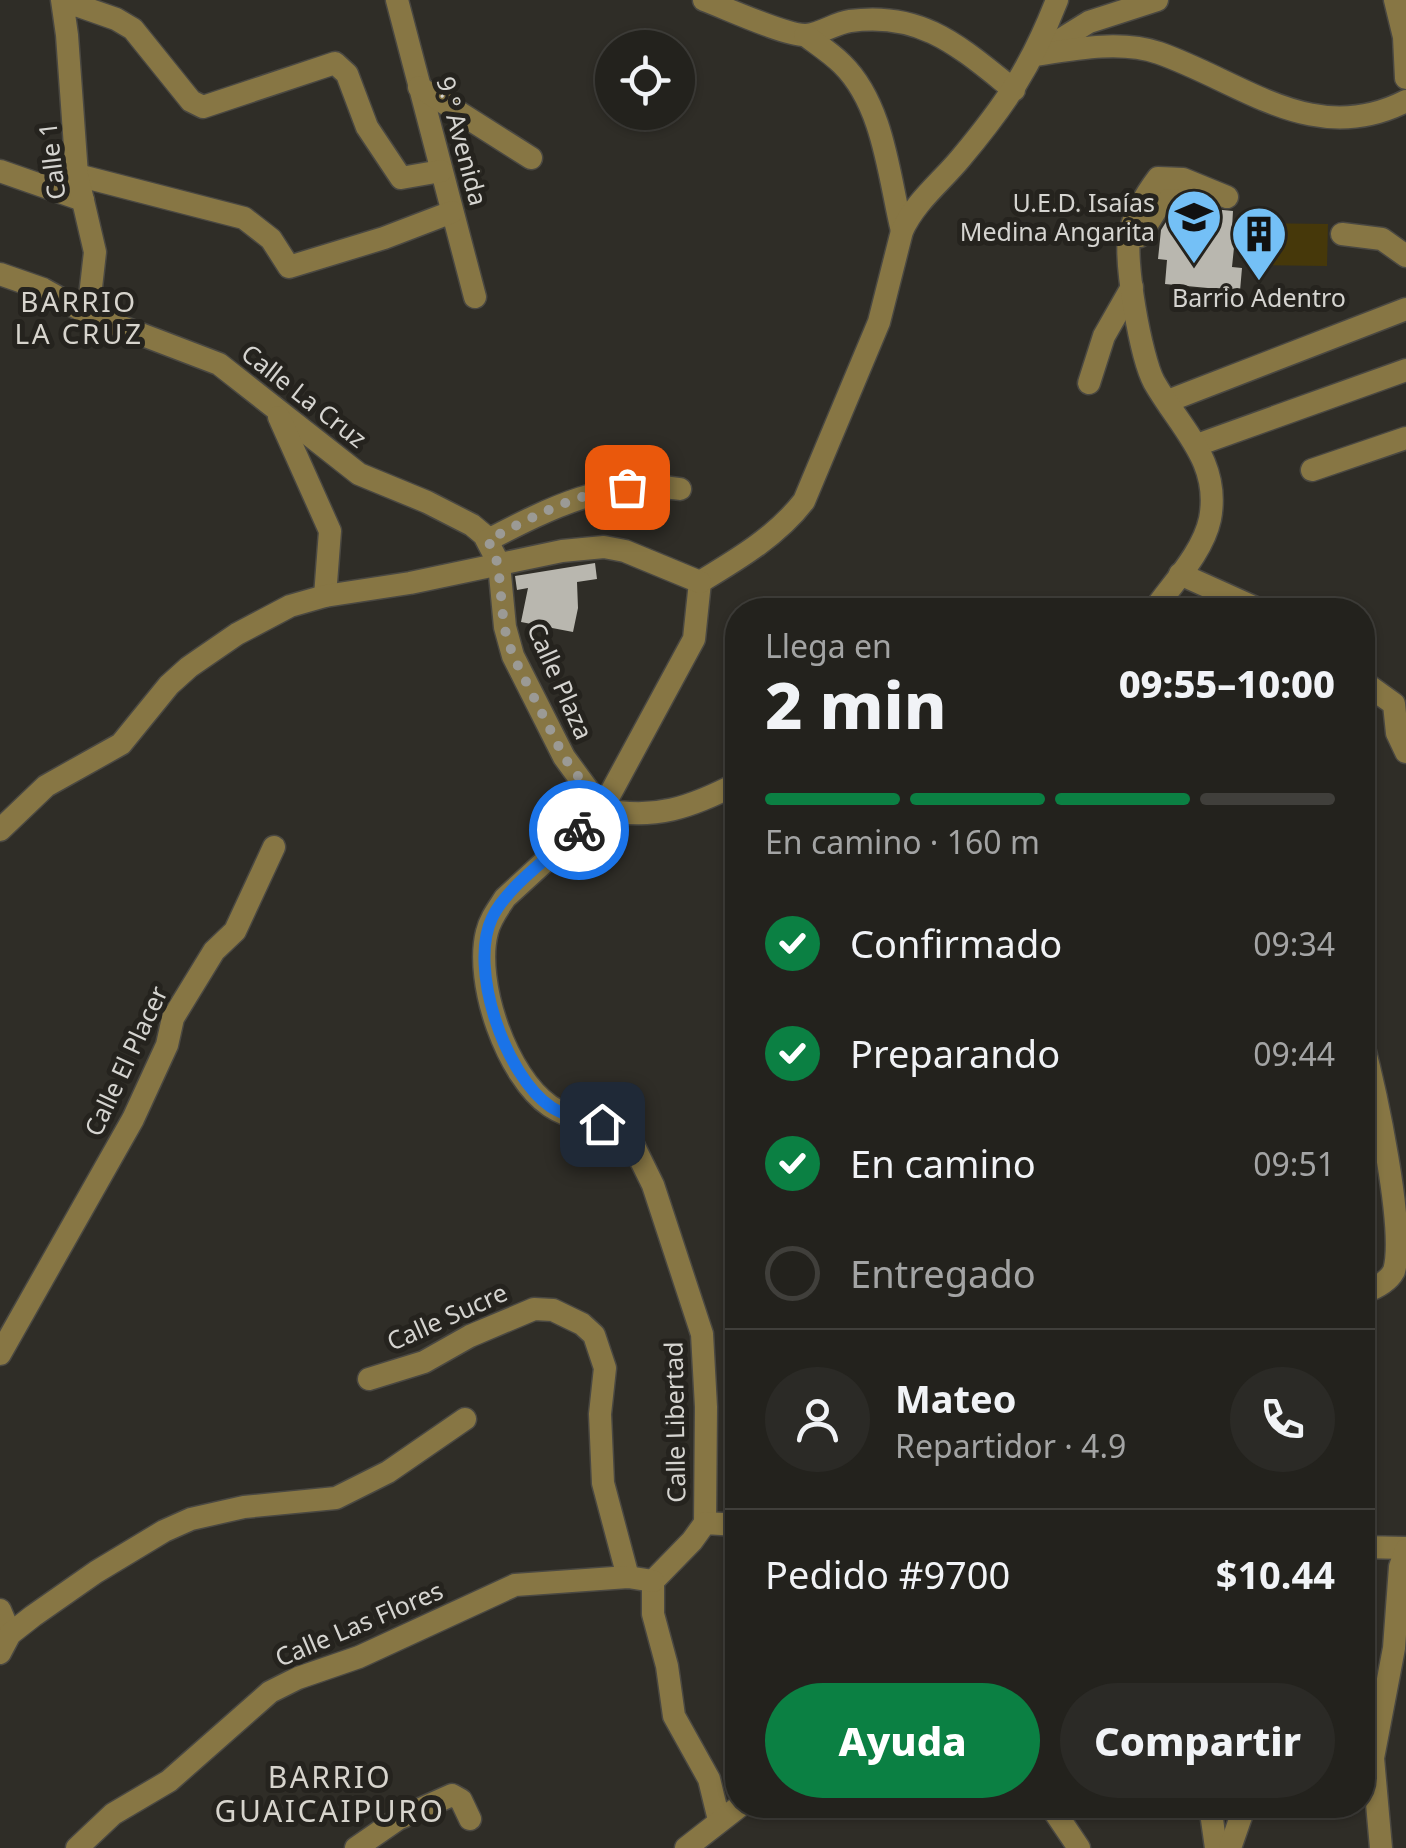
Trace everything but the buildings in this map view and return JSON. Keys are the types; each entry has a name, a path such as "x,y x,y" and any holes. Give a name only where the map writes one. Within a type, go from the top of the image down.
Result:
{"street":[{"path":"62,0 116,19 134,30 190,102 203,107 335,63 347,74 367,128 401,178 441,171"},
{"name":"Calle 1","path":"62,0 77,175 94,252 88,314"},
{"name":"9.° Avenida","path":"397,0 475,297"},
{"path":"704,0 805,35 842,64 866,99 881,138 902,231"},
{"path":"0,830 46,786 121,744 169,684 189,667 266,618 325,596 410,583 562,551 604,547 636,555 700,582 768,537 790,519 804,500 878,322 902,231 919,203 955,166 1014,90 1036,55 1058,0"},
{"path":"1036,55 1089,22 1157,0"},
{"path":"1395,0 1404,36 1406,78"},
{"path":"805,35 846,22 888,19 914,25 953,42 1014,90"},
{"path":"1036,55 1084,48 1156,52 1319,119 1368,118 1406,101"},
{"path":"419,87 531,158"},
{"path":"0,171 84,200"},
{"path":"77,175 244,218 272,238 289,267 452,212"},
{"path":"1090,383 1130,271 1166,194 1227,197 1182,179 1158,178 1143,200 1129,235 1130,271 1153,380 1197,445 1209,469 1212,492 1210,520 1202,540 1163,598"},
{"path":"1342,234 1382,239 1406,256"},
{"name":"Calle La Cruz","path":"0,274 43,289 88,314 219,364 359,474 472,525 488,540"},
{"path":"1168,401 1406,309"},
{"path":"1197,445 1406,370"},
{"path":"276,410 330,531 325,596"},
{"path":"1312,470 1406,438"},
{"path":"498,564 488,540 539,514 591,493 644,485 680,489"},
{"name":"Calle Plaza","path":"498,564 504,627 513,656 564,757 602,809"},
{"path":"1180,574 1233,598"},
{"name":"Calle Libertad","path":"700,582 694,638 602,809 505,898 493,916 485,946 490,996 504,1045 525,1082 551,1107 574,1118 624,1126 653,1185 702,1334 705,1523"},
{"path":"1375,690 1394,704 1397,733 1406,752"},
{"path":"602,809 624,814 661,814 683,809 725,789"},
{"name":"Calle El Placer","path":"0,1354 133,1119 167,1045 173,1018 214,951 235,931 274,847"},
{"path":"1375,1094 1388,1148 1400,1242 1394,1271 1375,1287"},
{"name":"Calle Sucre","path":"369,1380 424,1362 470,1336 534,1309 553,1310 582,1324 594,1335 605,1368 600,1414 602,1483 628,1577"},
{"path":"0,1610 5,1644 96,1572 164,1531 191,1519 244,1507 336,1498 421,1452 466,1420"},
{"path":"720,1820 709,1778 674,1716 667,1666 653,1614 652,1581 705,1523 725,1524"},
{"path":"1375,1547 1406,1549 1400,1567 1394,1648 1375,1748"},
{"name":"Calle Las Flores","path":"77,1848 113,1814 169,1781 270,1692 514,1585 628,1577 652,1581"},
{"path":"1375,1780 1381,1848"},
{"path":"356,1848 389,1824 452,1794 461,1800 470,1819"},
{"path":"686,1848 725,1816"},
{"path":"1059,1818 1080,1848"},
{"path":"1212,1818 1216,1848"},
{"path":"1230,1848 1240,1818"}],"shaded area":[{"path":"1256,223 1328,224 1327,266 1255,265"}],"way so far":[{"path":"579,830 602,809 564,757 513,656 504,627 505,605 498,564 488,540 569,501 627,487"}],"place":[{"name":"U.E.D. Isaías Medina Angarita","path":"1194,266"},
{"name":"Barrio Adentro","path":"1259,283"}],"district":[{"name":"BARRIO LA CRUZ","path":"79,318"},
{"name":"BARRIO GUAICAIPURO","path":"330,1795"}],"route":[{"path":"579,830 505,898 486,935 485,958 496,1021 504,1045 525,1082 551,1107 574,1118 602,1124"}]}
